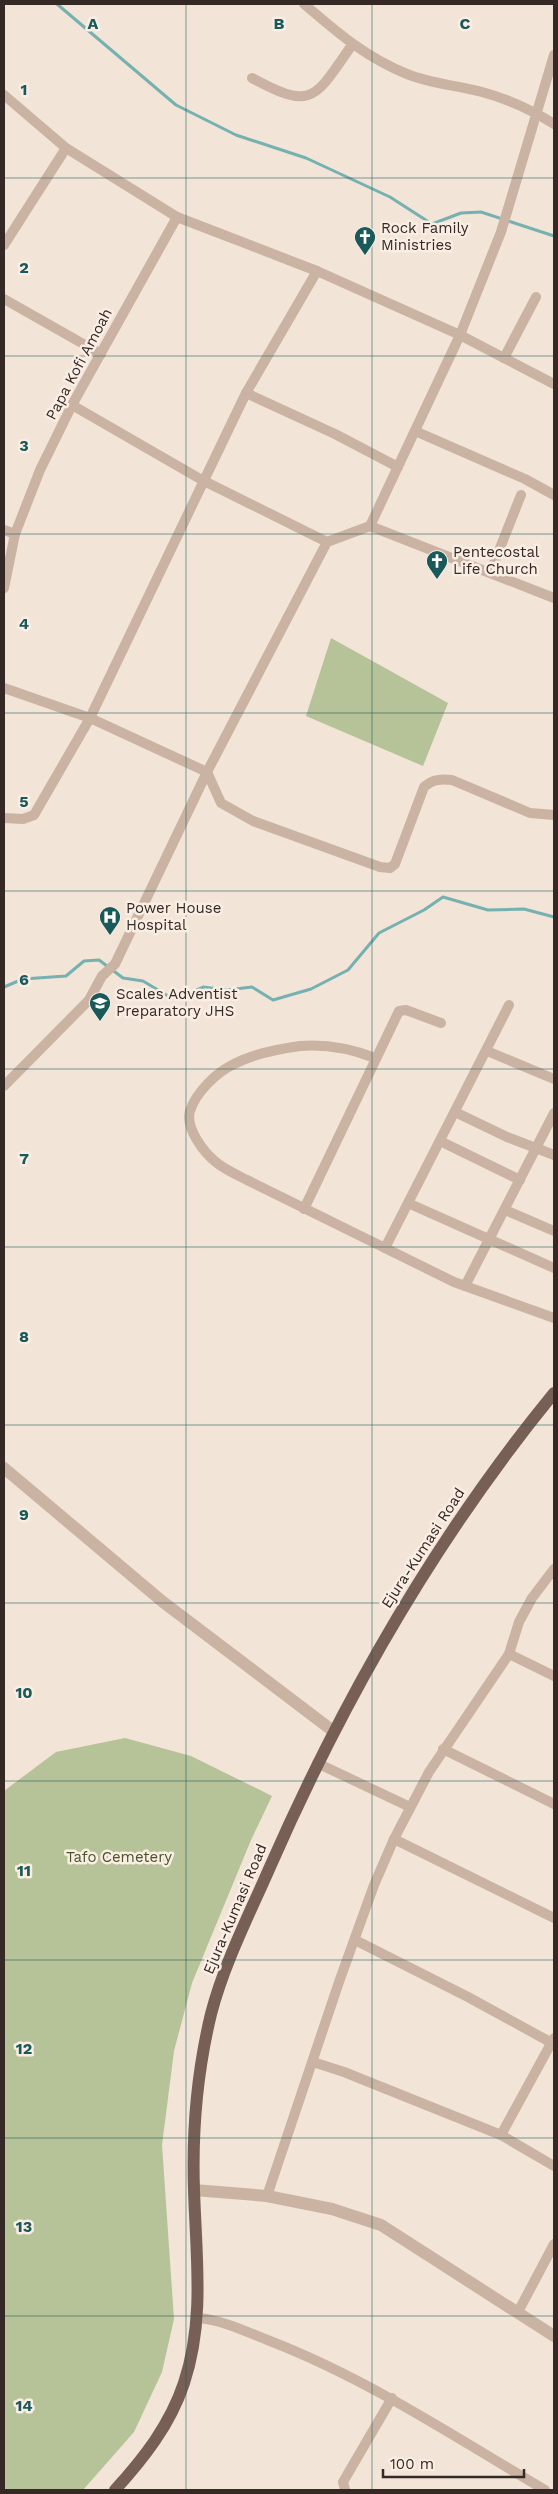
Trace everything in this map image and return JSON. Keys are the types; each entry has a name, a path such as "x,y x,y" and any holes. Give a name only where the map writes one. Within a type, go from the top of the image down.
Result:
{"main road":[{"name":"Ejura-Kumasi Road","path":"115,2490 152,2446 172,2412 186,2375 198,2318 199,2279 194,2190 194,2123 211,2013 243,1927 333,1731 398,1617 466,1510 511,1446 554,1392"}],"street":[{"path":"304,4 352,45 408,74 430,82 481,92 536,112 554,124"},
{"path":"252,78 279,93 298,98 313,95 330,77 352,45"},
{"path":"370,526 460,335 501,232 554,55"},
{"path":"4,95 66,148 177,217 317,271 460,335 554,384"},
{"path":"4,245 66,148"},
{"name":"Papa Kofi Amoah","path":"4,588 15,534 40,470 72,405 177,217"},
{"path":"4,818 23,819 34,815 90,718 202,480 246,393 317,271"},
{"path":"504,358 536,297"},
{"path":"4,299 101,354"},
{"path":"246,393 335,434 398,467"},
{"path":"72,405 202,480 327,542"},
{"path":"415,431 525,479 554,495"},
{"path":"490,572 521,494"},
{"path":"4,1086 89,1000 102,976 115,964 207,772 327,542 370,526 554,598"},
{"path":"4,530 15,534"},
{"path":"4,688 90,718 207,772 218,798 227,807 253,821 380,868 390,868 395,864 424,787 435,780 452,780 530,813 554,815"},
{"path":"385,1248 509,1005"},
{"path":"304,1209 399,1011 406,1010 441,1023"},
{"path":"375,1058 349,1050 302,1046 264,1053 235,1063 222,1070 199,1094 190,1112 190,1125 197,1138 217,1163 304,1209 465,1286 554,1318"},
{"path":"486,1051 554,1079"},
{"path":"455,1112 507,1137 554,1155"},
{"path":"465,1286 554,1113"},
{"path":"440,1141 520,1180"},
{"path":"408,1203 554,1268"},
{"path":"504,1210 554,1231"},
{"path":"4,1468 156,1596 333,1731"},
{"path":"267,2196 355,1940 394,1839 443,1749 509,1654 519,1622 554,1569"},
{"path":"509,1654 554,1676"},
{"path":"443,1749 554,1804"},
{"path":"317,1763 410,1807"},
{"path":"394,1839 554,1918"},
{"path":"355,1940 553,2040 501,2135"},
{"path":"313,2062 344,2072 501,2135 554,2166"},
{"path":"194,2190 267,2196 332,2209 381,2226 554,2336"},
{"path":"518,2312 554,2244"},
{"path":"198,2318 213,2319 296,2351 360,2380 545,2490"},
{"path":"345,2490 343,2482 392,2398"}],"green space":[{"path":"331,638 448,703 423,766 306,716"},
{"name":"Tafo Cemetery","path":"125,1738 191,1756 272,1796 251,1840 192,1983 174,2051 162,2145 174,2319 162,2372 134,2432 83,2490 4,2490 4,1791 56,1752"}],"waterway":[{"path":"57,4 176,105 236,135 306,158 390,197 432,224 461,213 481,212 554,236"},
{"path":"4,987 23,979 66,976 84,961 99,960 123,978 143,981 168,996 183,996 203,987 227,990 252,987 273,1000 311,989 348,970 379,933 424,910 443,897 488,910 524,909 554,917"}],"place":[{"name":"Rock Family Ministries","path":"365,256"},
{"name":"Pentecostal Life Church","path":"437,580"},
{"name":"Power House Hospital","path":"110,936"},
{"name":"Scales Adventist Preparatory JHS","path":"100,1022"}]}
